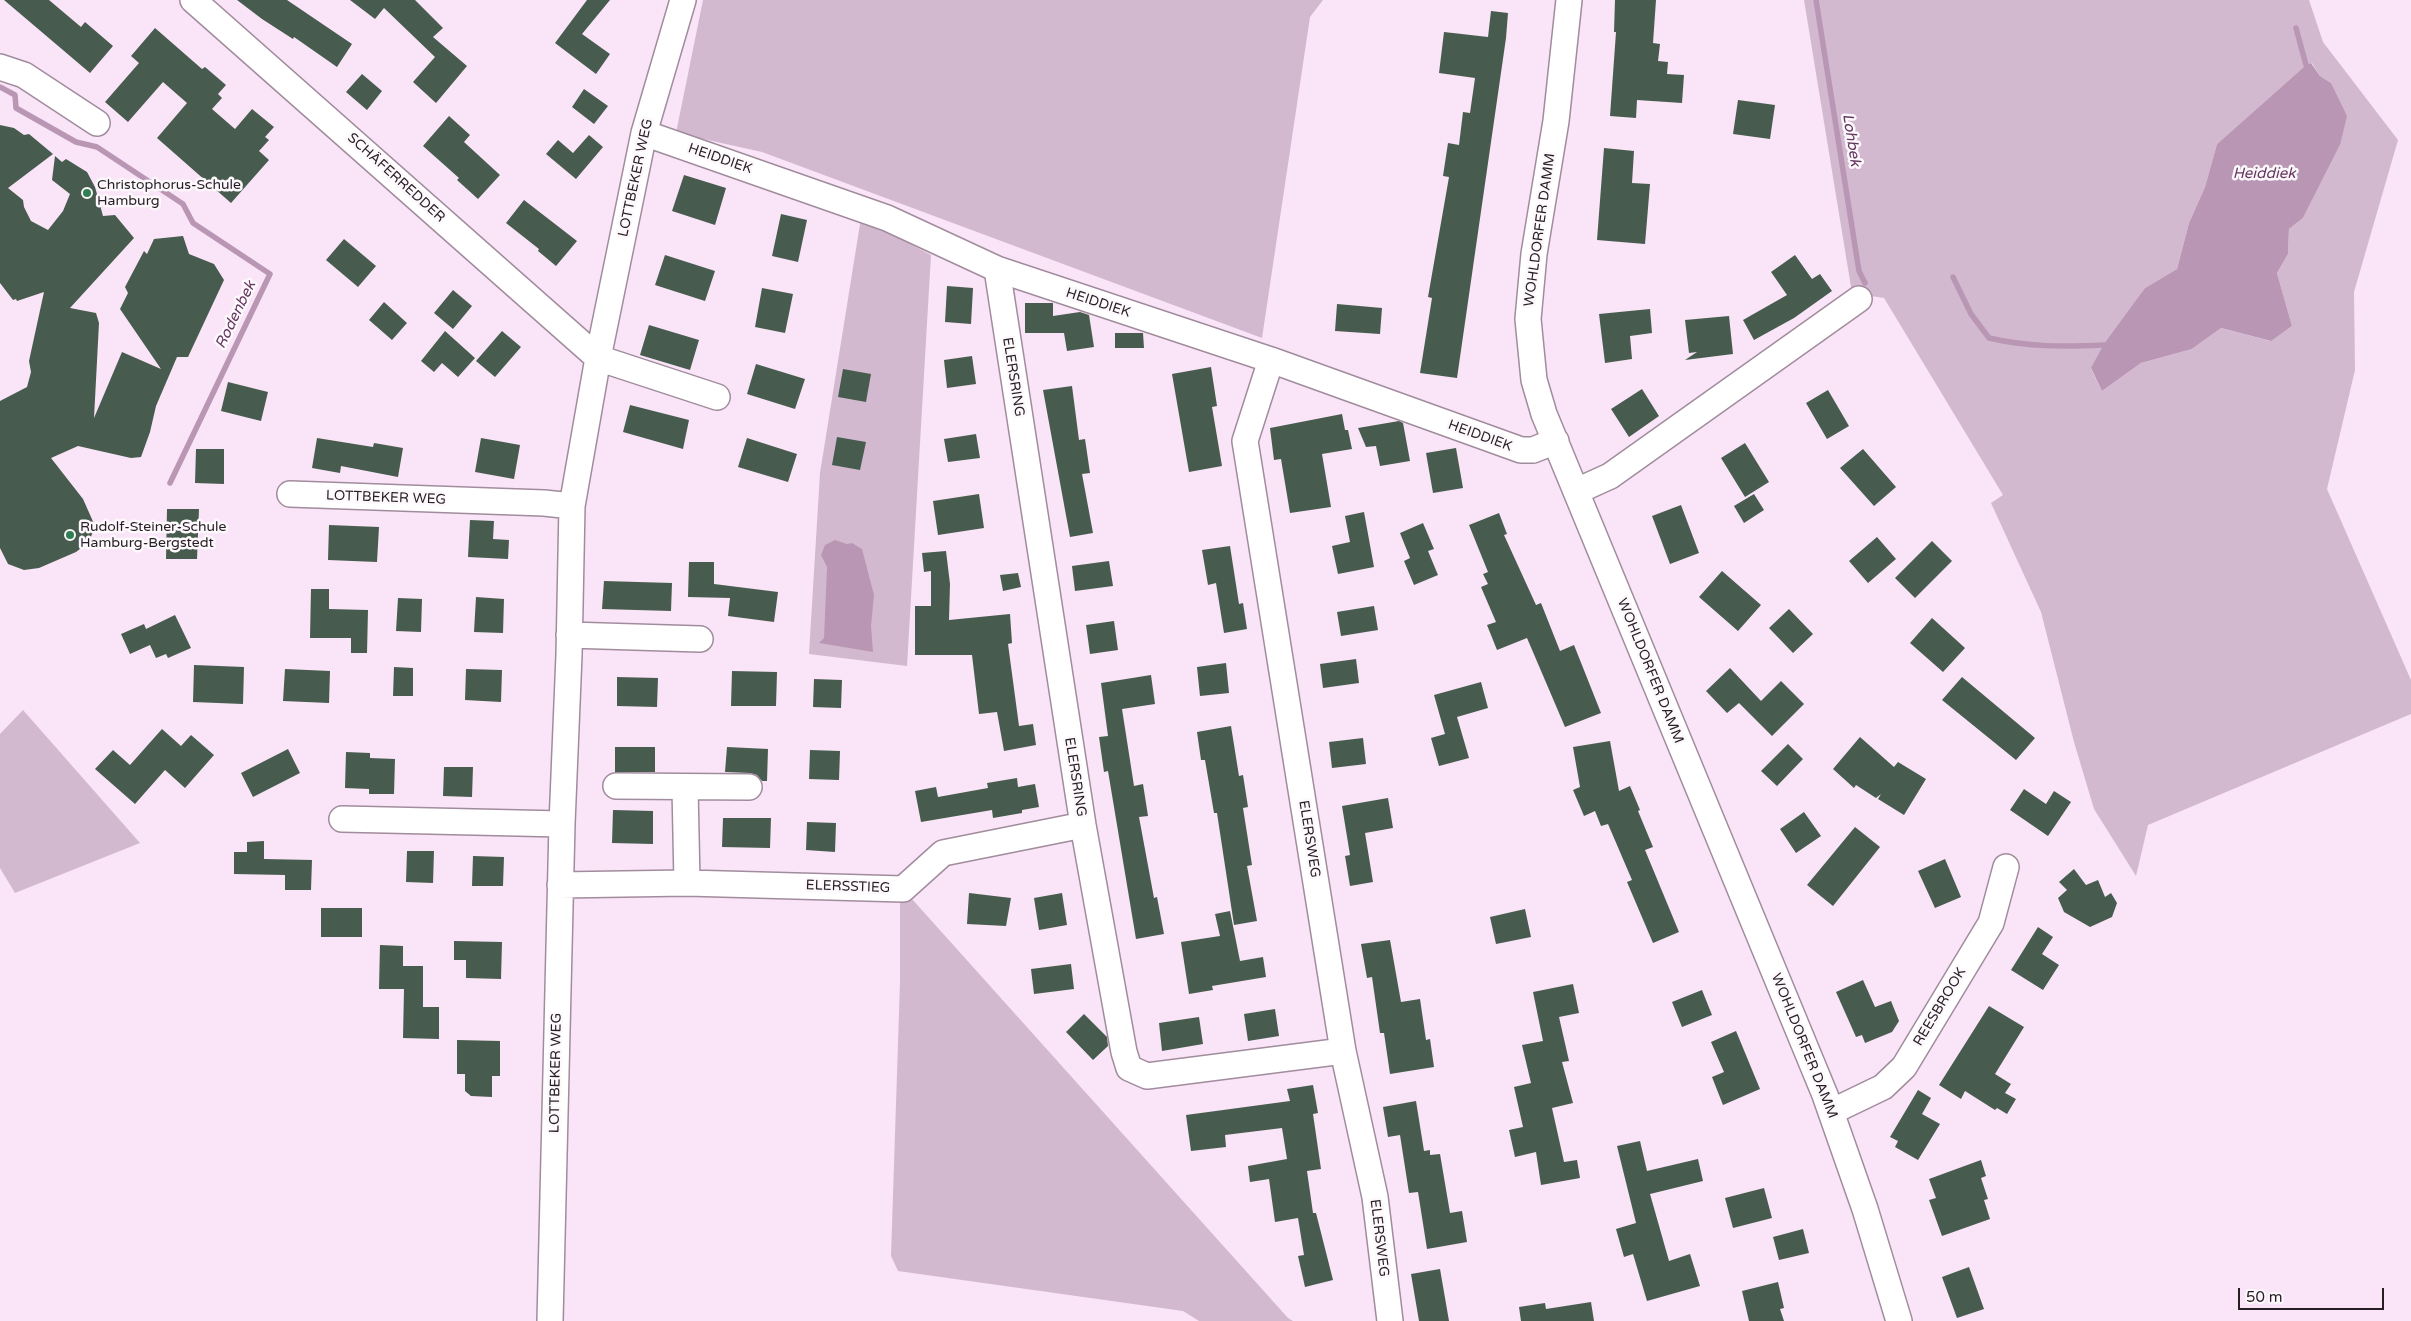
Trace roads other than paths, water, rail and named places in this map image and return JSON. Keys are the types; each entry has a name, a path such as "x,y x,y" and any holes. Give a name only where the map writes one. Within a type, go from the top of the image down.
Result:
{"street":[{"name":"SCHÄFERREDDER","path":"193,0 598,358"},
{"name":"LOTTBEKER WEG","path":"550,1321 560,885 572,506 598,358 644,133 683,0"},
{"name":"WOHLDORFER DAMM","path":"1569,0 1558,108 1534,254 1528,319 1534,380 1544,414 1831,1112 1900,1321"},
{"path":"0,67 24,75 97,123"},
{"name":"HEIDDIEK","path":"644,133 887,218 996,269 1271,360 1520,450 1533,450 1556,441"},
{"name":"ELERSRING","path":"996,269 1083,825 1124,1052 1129,1068 1147,1076 1343,1051"},
{"path":"1577,491 1610,476 1859,299"},
{"path":"598,358 717,396"},
{"name":"ELERSWEG","path":"1271,360 1245,441 1343,1051 1375,1197 1390,1321"},
{"name":"LOTTBEKER WEG","path":"290,494 544,502 572,506"},
{"path":"569,635 700,639"},
{"path":"616,786 750,787"},
{"path":"685,786 687,882"},
{"path":"342,819 562,824"},
{"name":"ELERSSTIEG","path":"560,885 687,882 903,889 943,853 1083,825"},
{"name":"REESBROOK","path":"1831,1112 1883,1087 1904,1067 1990,923 2006,867"}],"water":[{"name":"Heiddiek","path":"2311,63 2320,76 2331,83 2347,116 2340,145 2303,218 2289,229 2288,254 2277,273 2292,326 2271,341 2221,328 2192,349 2141,363 2102,391 2091,368 2104,344 2145,288 2177,269 2189,223 2205,187 2217,144 2306,65"},
{"path":"835,540 847,544 852,543 862,549 874,595 871,626 873,652 819,643 824,638 827,567 821,555 825,545"}],"waterway":[{"name":"Lohbek","path":"1816,0 1859,271 1865,283"},
{"name":"Lohbek","path":"2296,28 2306,65"},
{"name":"Rodenbek","path":"0,87 15,95 16,108 76,142 97,147 183,204 193,223 270,274 170,483"},
{"name":"Lohbek","path":"1953,277 1971,314 1989,338 2046,346 2104,345"}],"place":[{"name":"Christophorus-Schule Hamburg","path":"87,193"},
{"name":"Rudolf-Steiner-Schule Hamburg-Bergstedt","path":"70,535"}]}
